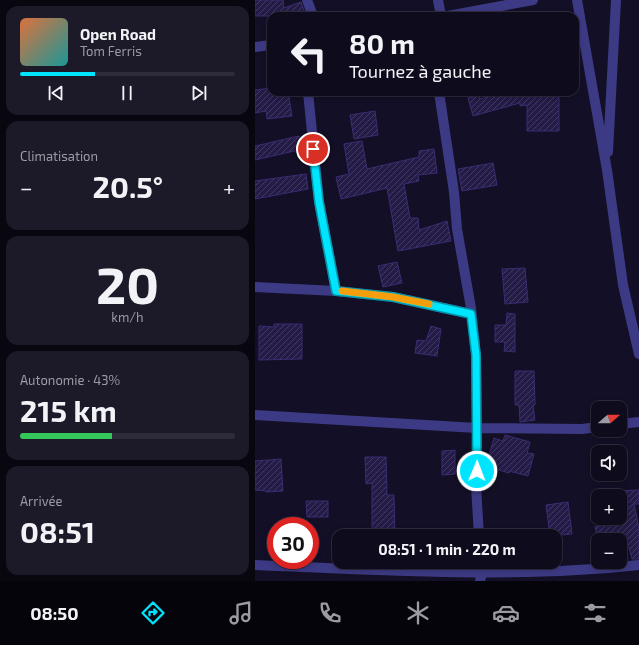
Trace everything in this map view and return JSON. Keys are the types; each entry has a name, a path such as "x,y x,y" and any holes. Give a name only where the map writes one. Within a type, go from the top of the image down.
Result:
{"street":[{"path":"307,0 312,12"},
{"path":"438,0 440,12"},
{"path":"469,12 533,0"},
{"path":"577,0 607,170 623,285 639,354"},
{"path":"607,170 616,0"},
{"path":"255,47 267,46"},
{"path":"308,96 319,202 336,291"},
{"path":"440,96 457,229 476,355 476,486 479,529"},
{"path":"255,287 336,291 393,297 471,314"},
{"path":"255,415 477,428 582,430 591,428"},
{"path":"627,423 639,422"},
{"path":"255,565 481,577 639,565"}],"building":[{"path":"255,0 283,0 284,8 301,2 305,12 267,12 267,16 255,16"},
{"path":"267,88 267,96 289,96 292,116 267,119 266,111 255,113 255,90"},
{"path":"479,96 480,99 494,96 495,99 505,96 559,96 559,131 527,131 527,105 520,106 520,103 473,116 468,98"},
{"path":"375,111 378,135 354,139 350,115"},
{"path":"299,136 303,149 255,160 255,146"},
{"path":"362,141 367,169 419,157 419,151 434,149 437,173 418,175 419,181 404,184 410,218 418,218 419,230 447,221 451,241 398,251 387,188 341,199 336,177 349,174 344,144"},
{"path":"493,163 497,185 462,191 458,169"},
{"path":"306,174 308,189 255,199 255,181"},
{"path":"397,262 402,283 383,287 378,266"},
{"path":"525,268 528,302 505,304 502,269"},
{"path":"507,313 515,314 515,352 504,351 505,342 495,342 495,325 506,325"},
{"path":"274,324 302,324 302,359 259,360 259,326 274,327"},
{"path":"431,326 441,329 437,356 415,353 417,340 426,341"},
{"path":"515,371 534,371 535,405 533,405 535,420 520,422 519,405 515,405"},
{"path":"505,435 530,442 527,453 534,454 528,476 509,471 509,473 486,466 494,438 503,441"},
{"path":"455,450 455,474 442,475 442,451"},
{"path":"365,457 386,457 387,495 394,495 395,529 372,529 372,483 366,484"},
{"path":"281,459 283,491 266,492 255,490 255,461"},
{"path":"639,490 639,504 634,504 639,529 639,559 632,559 629,547 627,547 627,533 596,533 595,527 605,525 627,525 627,491"},
{"path":"306,501 328,501 328,517 307,517"},
{"path":"568,502 572,534 562,535 562,529 549,529 546,505"}],"slow traffic":[{"path":"342,291 393,297 429,304"}],"route":[{"path":"313,149 319,202 336,291 393,297 471,314 476,355 477,471"}]}
